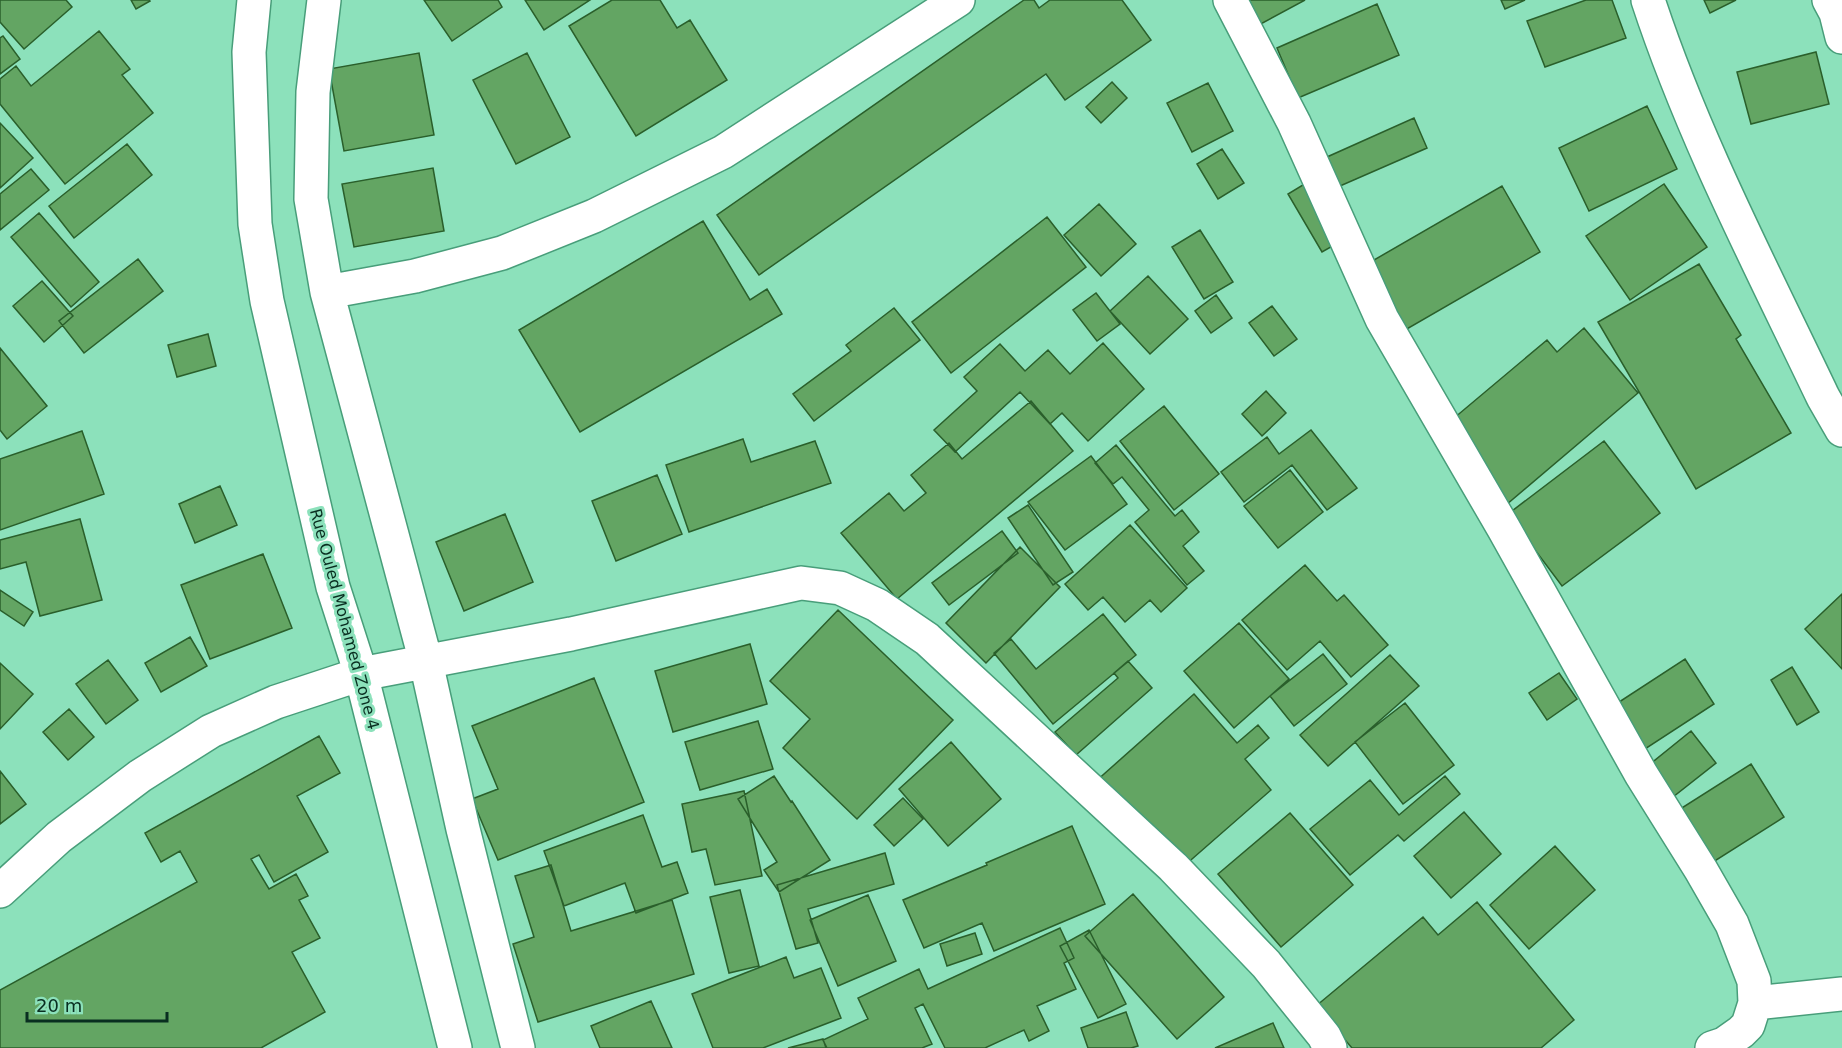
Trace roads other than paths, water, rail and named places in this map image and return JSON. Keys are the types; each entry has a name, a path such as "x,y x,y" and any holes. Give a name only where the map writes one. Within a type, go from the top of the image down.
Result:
{"street":[{"name":"Rue Ouled Mohamed Zone 4","path":"255,0 249,52 255,225 267,301 333,587 361,674 455,1048"},
{"path":"324,0 313,92 311,199 327,292 426,662 463,829 519,1048"},
{"path":"327,292 416,276 502,253 594,216 723,152 958,0"},
{"path":"1230,0 1294,123 1382,319 1504,529 1641,774 1732,924 1754,981 1755,1003 1748,1025 1742,1032 1724,1044 1712,1048"},
{"path":"1648,0 1664,48 1723,189 1823,397 1842,430"},
{"path":"0,891 59,837 140,776 211,731 276,702 361,674 571,634 801,583 840,588 877,605 927,639 1173,867 1266,964 1324,1036 1330,1048"},
{"path":"1755,1003 1842,994"}]}
